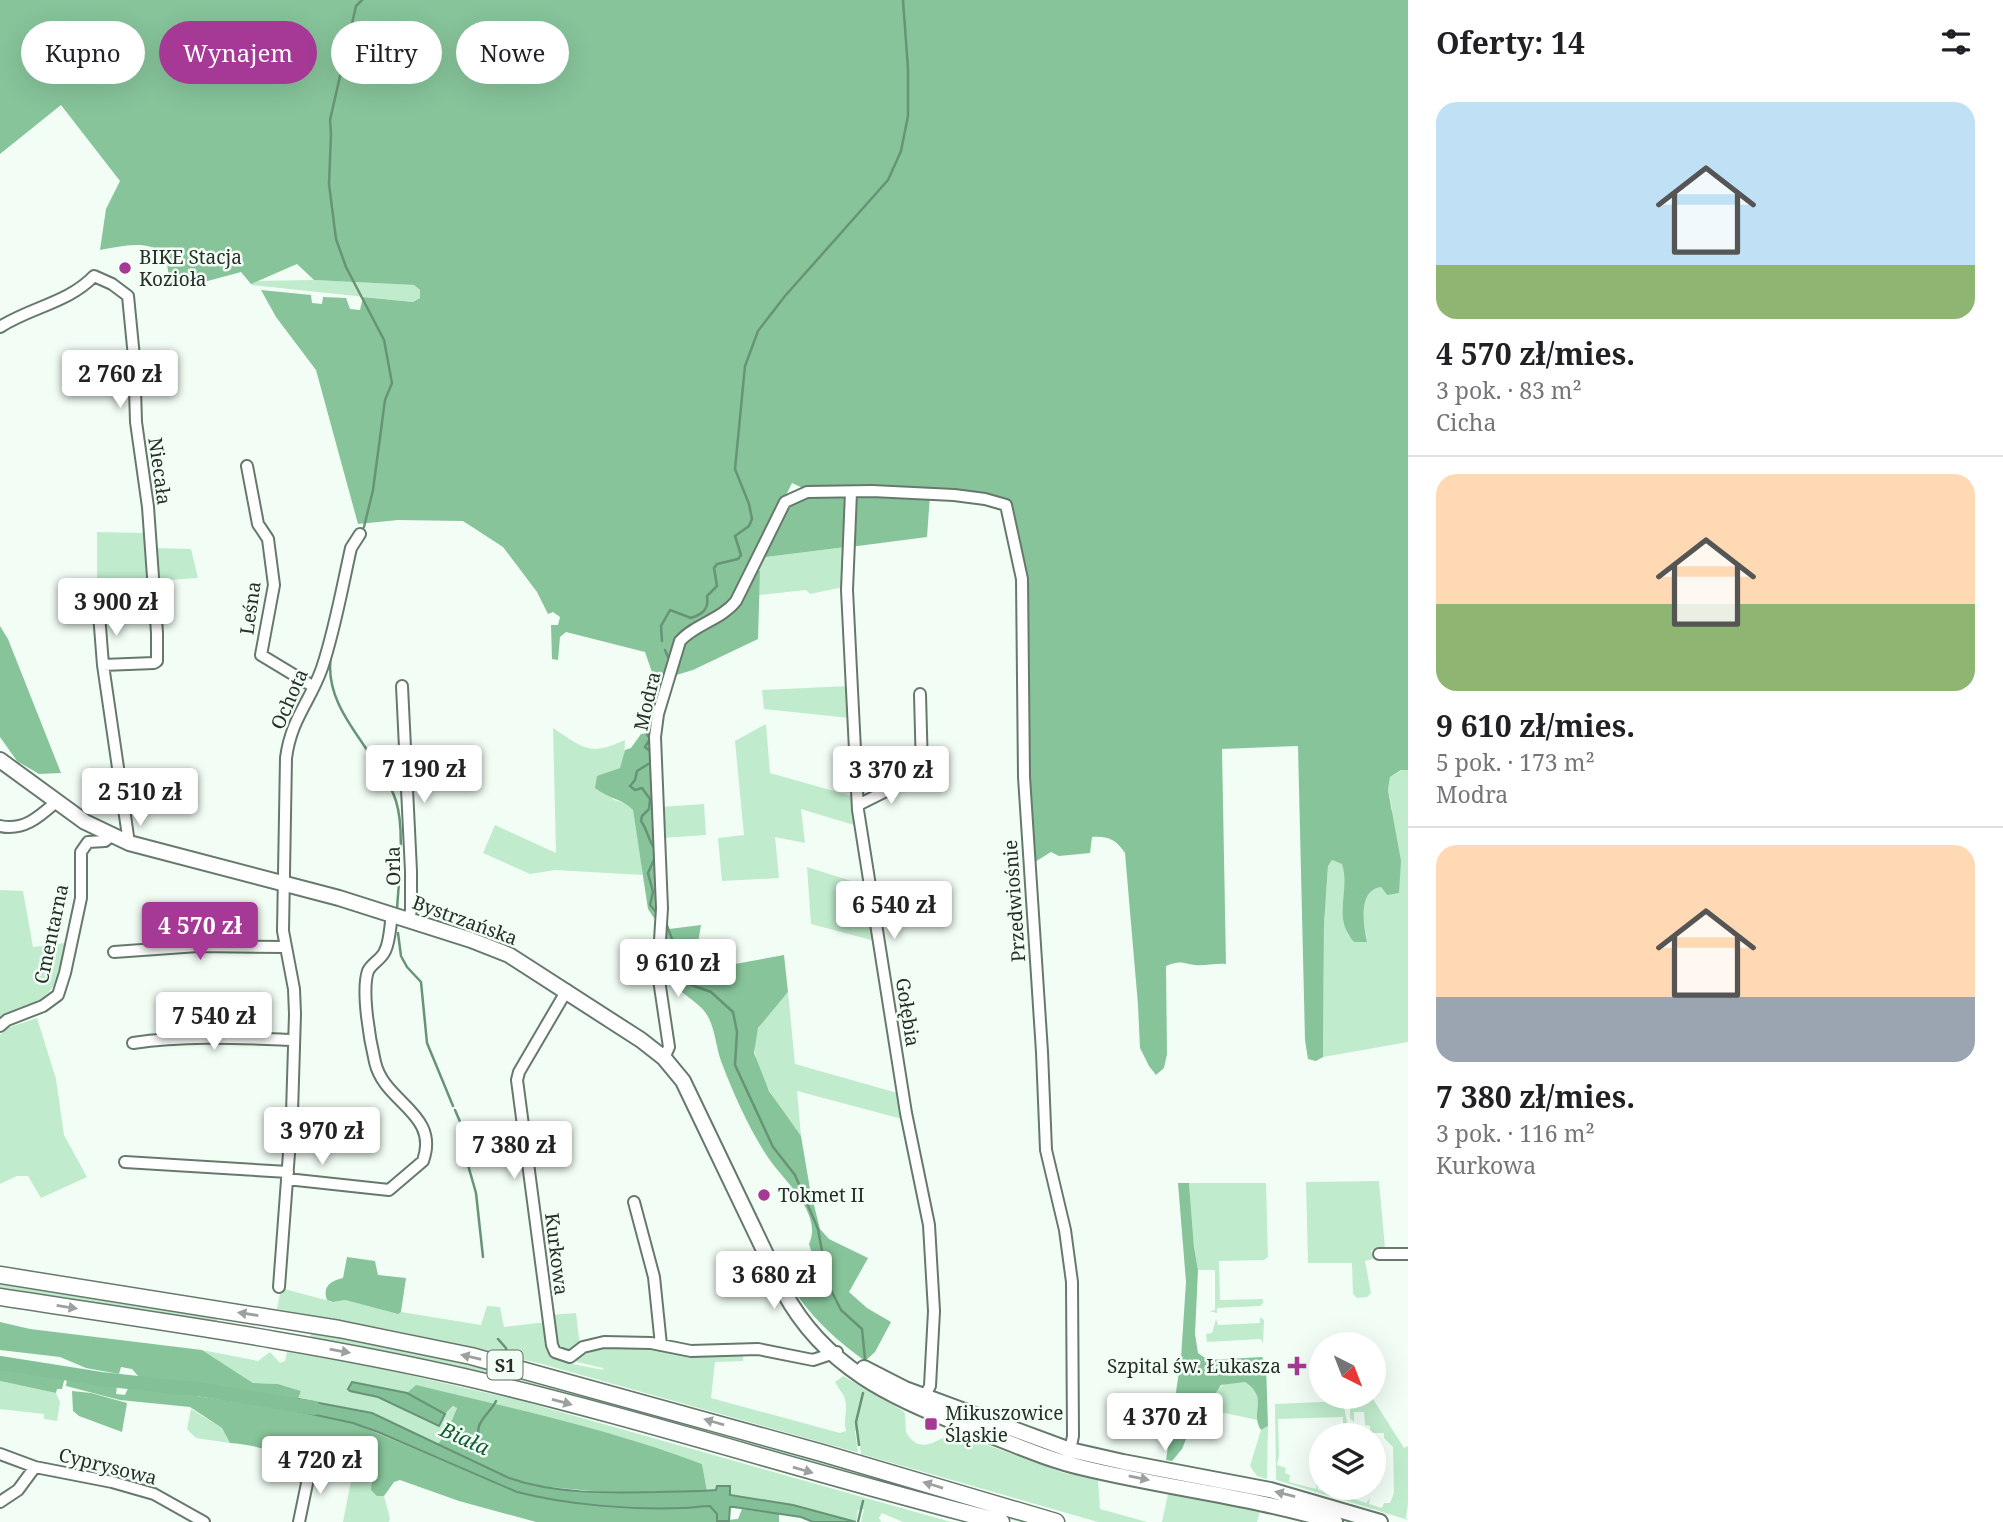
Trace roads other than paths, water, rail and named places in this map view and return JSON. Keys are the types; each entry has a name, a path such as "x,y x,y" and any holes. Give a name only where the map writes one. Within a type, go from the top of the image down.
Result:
{"highway":[{"name":"S1","path":"0,1275 339,1329 471,1356 822,1452 1056,1522"},
{"name":"S1","path":"0,1297 302,1344 418,1367 566,1403 1001,1522"},
{"path":"896,1495 915,1506 967,1522"}],"main road":[{"name":"Bystrzańska","path":"0,760 56,802 111,836 393,915 497,950 567,990 641,1040 664,1058 687,1087 803,1324 874,1385 1070,1450 1270,1490 1332,1517"},
{"name":"Bystrzańska","path":"921,1402 1045,1456 1085,1468 1332,1517 1380,1522"}],"street":[{"name":"Niecała","path":"0,327 21,314 47,306 73,293 94,276 112,284 128,296 136,422 148,507 158,633 157,660 154,663 103,665"},
{"name":"Leśna","path":"247,466 258,524 268,539 274,585 261,655 314,687"},
{"name":"Modra","path":"664,1058 669,1047 658,972 662,913 655,731 680,641 724,613 736,601 785,502 807,492 851,492"},
{"name":"Gołębia","path":"851,492 848,590 858,805 904,1101 929,1224 934,1311 930,1386 921,1402"},
{"name":"Przedwiośnie","path":"851,492 954,495 996,501 1008,508 1022,579 1024,777 1046,1150 1065,1230 1072,1282 1073,1436 1070,1450"},
{"name":"Ochota","path":"279,1287 288,1176 295,989 286,947 283,914 287,748 297,717 321,670 351,548 359,534"},
{"path":"99,614 103,665 130,843"},
{"name":"Orla","path":"402,686 410,845 409,920"},
{"path":"858,805 914,777 922,770 920,694"},
{"path":"0,826 17,827 26,824 56,802"},
{"name":"Cmentarna","path":"0,1026 7,1020 43,1006 58,995 81,898 81,852 88,842 105,841 111,836"},
{"path":"125,1162 288,1176 389,1190 418,1166 425,1156 426,1131 381,1077 375,1063 366,992 371,966 386,949 393,915"},
{"path":"114,952 198,946 286,947"},
{"name":"Kurkowa","path":"567,990 519,1072 517,1080 552,1345 558,1354 570,1357 583,1346 592,1343 638,1342 662,1345"},
{"path":"133,1043 170,1038 214,1037 294,1040"},
{"path":"634,1202 656,1286 662,1345 691,1352 762,1349 813,1360 836,1353"},
{"path":"1379,1254 1408,1254"},
{"name":"Cyprysowa","path":"0,1454 35,1467 113,1482 154,1494 204,1522"},
{"path":"299,1522 311,1464"},
{"path":"0,1502 23,1485 35,1467"}],"waterway":[{"path":"362,0 356,6 330,120 329,184 336,239 346,267 384,340 392,383 385,400 373,490 364,527"},
{"path":"662,641 661,626 670,610 691,618 702,613 706,608 707,596 717,586 714,568 717,564 738,559 741,555 735,536 749,526 752,519 735,469 745,366 758,331 785,296 888,180 901,151 908,116 903,0"},
{"path":"665,650 669,659"},
{"path":"331,656 331,676 343,714 378,766 396,801 401,840 397,909"},
{"path":"651,752 645,747 650,739 647,734 647,715 655,704 664,679"},
{"path":"651,759 650,763 637,771 630,786 635,790 642,788 650,799 649,809 641,821 655,849"},
{"path":"656,855 648,873 653,892 650,905 657,913"},
{"path":"666,923 672,939 666,955 664,975 711,992 733,1012 737,1032 735,1065 773,1147 795,1175 818,1229 828,1284 841,1310 862,1329 865,1359"},
{"path":"398,933 401,956 421,982 427,1043 453,1106"},
{"path":"455,1110 464,1131 468,1165 476,1193 483,1257"},
{"path":"498,1339 506,1348 506,1354"},
{"name":"Biała","path":"0,1363 314,1408"},
{"path":"859,1445 856,1422 863,1393"},
{"path":"477,1450 479,1426 496,1401"},
{"path":"858,1522 863,1501"}],"place":[{"name":"BIKE Stacja Kozioła","path":"125,268"},
{"name":"Tokmet II","path":"764,1195"},
{"name":"Szpital św. Łukasza","path":"1297,1366"},
{"name":"Mikuszowice Śląskie","path":"931,1424"}]}
